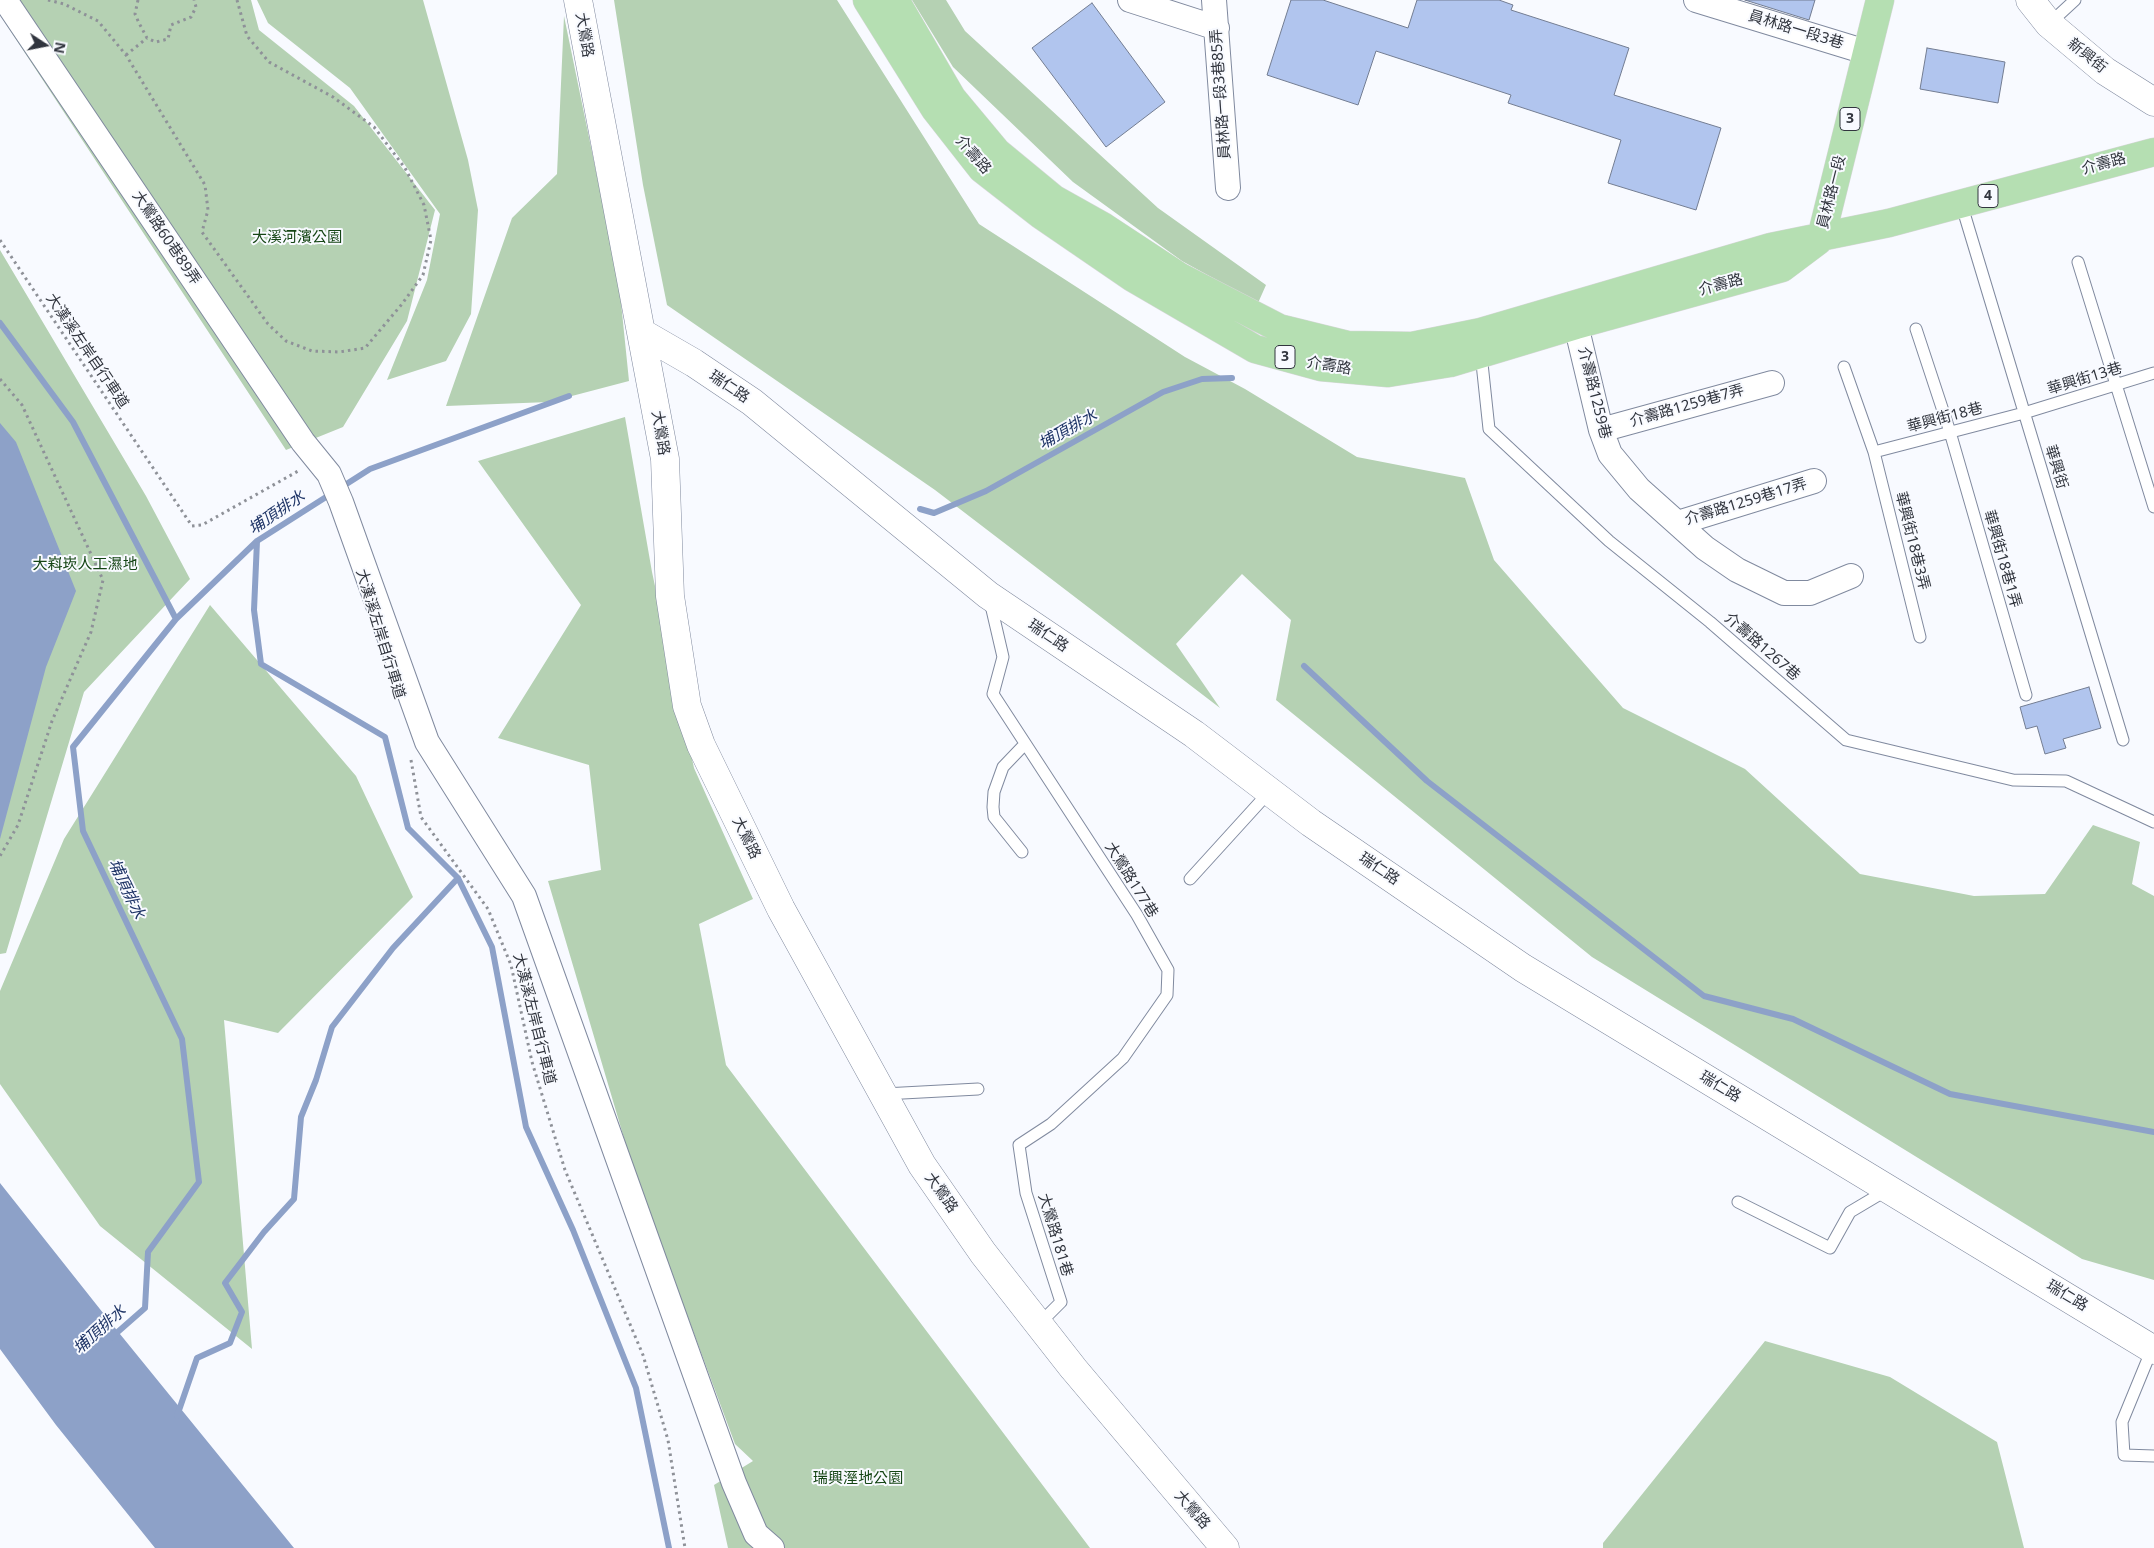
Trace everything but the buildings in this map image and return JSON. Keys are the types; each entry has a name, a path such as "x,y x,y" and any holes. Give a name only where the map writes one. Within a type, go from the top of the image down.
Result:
{"main road":[{"name":"介壽路","path":"867,0 935,110 982,169 1041,215 1133,278 1239,340 1255,349 1321,367 1388,373 1450,363 1481,344 1771,247 1889,223 2154,152"},
{"name":"介壽路","path":"895,0 952,98 997,152 1054,199 1104,227 1180,277 1280,328 1348,345 1481,344 1576,325 1782,268 1821,238"},
{"name":"員林路一段","path":"1821,238 1880,0"}],"street":[{"name":"大鶯路60巷89弄","path":"5,0 303,442 329,474 341,502 427,742 524,896 734,1483 756,1534 772,1548"},
{"name":"大鶯路","path":"578,0 665,459 670,596 687,706 701,745 781,909 922,1165 983,1253 1039,1324 1225,1548"},
{"path":"1130,0 1217,28"},
{"name":"員林路一段3巷85弄","path":"1214,0 1228,188"},
{"name":"員林路一段3巷","path":"1696,0 1866,52"},
{"name":"新興街","path":"2030,0 2049,24 2105,71 2154,102"},
{"name":"介壽路1259巷","path":"1576,325 1601,430 1610,454 1639,488 1705,548 1737,570 1784,593 1810,593 1851,576"},
{"name":"瑞仁路","path":"642,333 752,402 988,595 1194,734 1311,823 1523,968 2153,1349"},
{"name":"介壽路1259巷7弄","path":"1601,430 1772,383"},
{"name":"介壽路1259巷17弄","path":"1678,523 1814,481"}],"lane":[{"path":"2049,24 2075,0"},
{"name":"華興街","path":"1961,203 2123,740"},
{"path":"2078,262 2115,385 2150,484 2154,508"},
{"name":"華興街18巷1弄","path":"1916,329 1950,432 2026,694"},
{"name":"介壽路1267巷","path":"1481,344 1490,429 1609,541 1710,622 1846,740 2013,780 2066,781 2154,822"},
{"name":"華興街18巷3弄","path":"1844,367 1874,452 1920,637"},
{"name":"華興街13巷","path":"2024,413 2154,374"},
{"name":"華興街18巷","path":"1874,452 2024,413"},
{"name":"大鶯路177巷","path":"988,595 1003,657 993,694 1137,916 1168,970 1167,995 1123,1058 1051,1124 1019,1145"},
{"path":"1022,852 994,818 993,807 994,792 1003,767 1025,744"},
{"path":"1190,879 1270,792"},
{"path":"882,1094 978,1089"},
{"name":"大鶯路181巷","path":"1019,1145 1026,1193 1061,1302 1039,1324"},
{"path":"1738,1202 1830,1248 1850,1212 1889,1189"},
{"path":"2153,1349 2122,1422 2124,1455 2154,1456"}],"path":[{"path":"48,0 64,4 98,21 126,55 205,185 208,210 202,232 268,324 286,341 312,351 339,352 364,348 402,304 423,275 431,240 424,205 405,168 374,127 333,97 269,62 247,36 237,0"},
{"path":"138,0 135,14 148,38 156,42 168,38 171,25 191,17 196,6 194,0"},
{"path":"126,55 148,38"},
{"name":"大漢溪左岸自行車道","path":"0,240 192,526 202,525 302,469"},
{"path":"0,379 22,405 103,580 91,632 52,721 18,825 0,856"},
{"name":"大漢溪左岸自行車道","path":"409,753 421,817 488,909 511,965 532,1062 565,1170 643,1355 668,1440 686,1548"}],"green space":[{"name":"大溪河濱公園","path":"0,0 251,0 259,30 354,106 435,210 407,321 343,427 286,450 0,15"},
{"path":"257,0 423,0 468,160 478,210 471,314 446,361 387,380 427,280 440,214 350,88 268,23"},
{"path":"614,0 837,0 979,224 1185,357 1245,389 1357,457 1465,478 1494,560 1623,708 1745,769 1860,874 1974,896 2045,894 2093,825 2140,842 2132,884 2154,896 2154,1280 2082,1259 1592,957 1276,700 1291,620 1242,574 1176,644 1220,708 935,490 667,305 643,185"},
{"path":"912,0 946,0 965,31 1158,208 1266,285 1258,303 1182,261 1073,182 953,67"},
{"path":"564,16 619,283 629,381 549,402 446,406 512,218 557,174"},
{"name":"大嵙崁人工濕地","path":"0,250 146,496 190,579 84,692 6,953 0,954"},
{"name":"瑞興溼地公園","path":"625,417 652,572 694,768 753,899 699,924 726,1065 1090,1548 728,1548 714,1485 753,1461 735,1444 634,1172 548,881 601,870 589,765 498,738 581,605 478,461"},
{"path":"210,605 356,776 413,897 278,1033 224,1020 252,1349 100,1226 0,1084 0,991 64,839"},
{"path":"1765,1341 1890,1377 1997,1442 2024,1548 1603,1548 1603,1543"}],"water":[{"path":"0,423 16,442 76,591 46,667 0,839"},
{"path":"0,1183 294,1548 155,1548 56,1425 0,1349"}],"waterway":[{"path":"0,323 73,422 176,619"},
{"name":"埔頂排水","path":"920,509 934,513 986,491 1163,392 1202,379 1232,378"},
{"name":"埔頂排水","path":"112,1337 145,1308 148,1252 199,1182 182,1039 83,831 73,747 176,619 257,541 370,469 569,396"},
{"path":"257,541 254,610 261,664 385,737 408,828 458,878 492,947 526,1127 573,1230 636,1388 669,1548"},
{"path":"1304,666 1427,781 1704,996 1793,1019 1950,1094 2154,1132"},
{"path":"177,1416 197,1358 230,1343 242,1312 225,1283 264,1232 294,1199 301,1117 316,1080 332,1027 393,948 458,878"}]}
